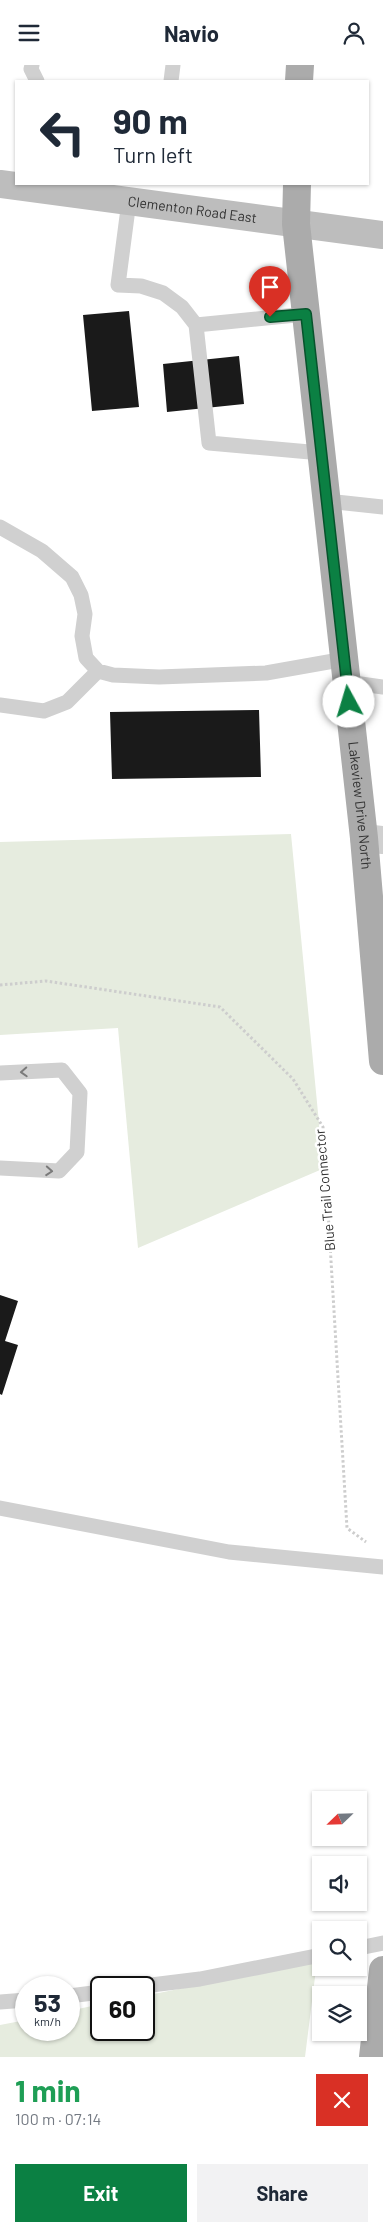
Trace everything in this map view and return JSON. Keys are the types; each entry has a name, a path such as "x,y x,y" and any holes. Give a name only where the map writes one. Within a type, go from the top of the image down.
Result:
{"main road":[{"path":"299,80 300,65"},
{"name":"Clementon Road East","path":"0,184 15,185"},
{"name":"Clementon Road East","path":"16,185 383,235"},
{"name":"Lakeview Drive North","path":"297,185 296,223 346,671 374,839 383,1061"},
{"path":"373,2057 382,1983"}],"lane":[{"path":"32,65 37,80"},
{"path":"171,80 174,65"},
{"path":"129,201 118,285 141,286 163,293 182,307 196,325 209,443 322,453"},
{"path":"196,325 306,314"},
{"path":"327,501 383,507"},
{"path":"0,527 42,551 72,577 81,595 85,614 82,636 86,658 98,671 113,675 159,677 346,671 383,687"},
{"path":"0,705 44,711 67,702 98,671"},
{"path":"0,1073 62,1070 80,1093 76,1152 59,1171 0,1168"},
{"path":"0,1508 229,1552 383,1567"},
{"path":"367,1946 383,1943"},
{"path":"155,1985 200,1979 312,1957"},
{"path":"0,2002 15,2001"}],"path":[{"name":"Blue Trail Connector","path":"0,985 46,981 220,1007 293,1079 323,1127 346,1528 368,1543"}],"shaded area":[{"path":"291,834 319,1123 320,1170 138,1248 118,1028 0,1035 0,842"},
{"path":"312,1962 312,1976 315,1976 314,1986 312,1986 305,2057 0,2057 0,2025 15,2022 15,2041 80,2041 80,2009 90,2006 90,2041 155,2041 155,1994"}],"building":[{"path":"129,311 139,407 92,411 83,315"},
{"path":"239,356 244,404 167,412 163,364"},
{"path":"259,710 261,777 112,779 110,712"},
{"path":"0,1295 18,1301 5,1341 18,1345 2,1395 0,1394"}],"route":[{"path":"270,317 306,314 349,702"}]}
